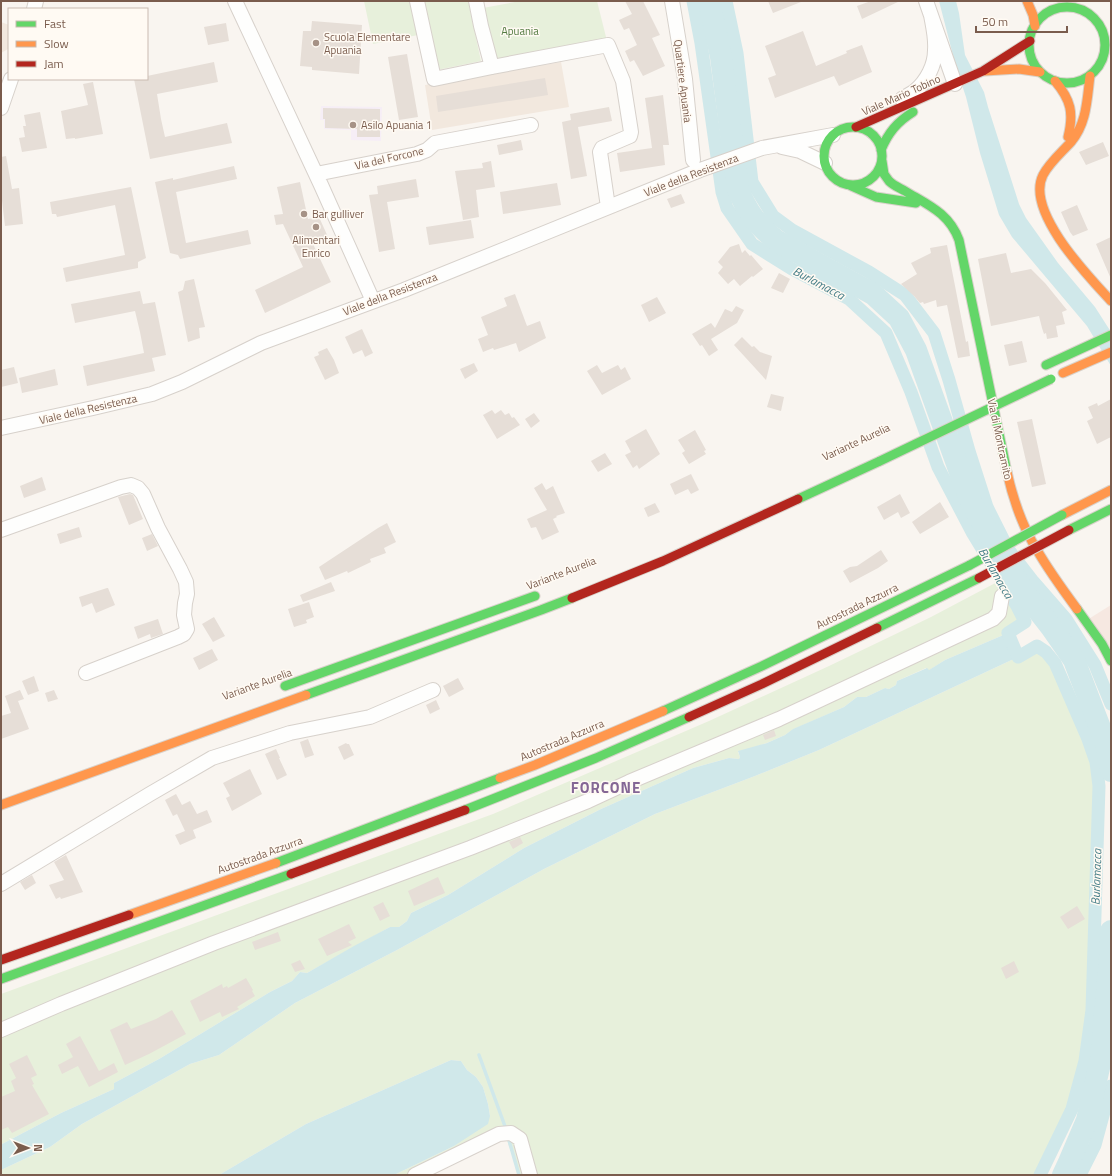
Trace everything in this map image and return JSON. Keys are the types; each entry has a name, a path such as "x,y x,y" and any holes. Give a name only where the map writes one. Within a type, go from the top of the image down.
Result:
{"main road":[{"path":"1027,1 1033,15 1035,26"},
{"path":"1063,1 1077,8 1083,11 1094,18 1108,36 1102,59 1090,76 1077,82 1062,83 1045,76 1040,72 1032,57 1030,40 1035,26 1045,15 1057,9 1067,7 1077,8"},
{"path":"1094,18 1106,18"},
{"name":"Viale Mario Tobino","path":"856,127 983,72 1030,40"},
{"name":"Viale Mario Tobino","path":"983,72 1022,69 1040,72"},
{"path":"1090,76 1086,109 1082,125 1076,136 1047,168 1042,179 1040,192 1042,205 1052,227 1068,250 1111,301"},
{"path":"1055,81 1063,90 1071,109 1072,122 1064,148"},
{"name":"Viale Mario Tobino","path":"881,150 888,133 901,119 957,83"},
{"path":"856,127 870,132 879,143 881,150 882,161 876,174 870,180 857,185 841,183 833,178 825,163 824,153 827,143 833,135 840,130 848,128 856,127"},
{"name":"Via di Montramito","path":"882,161 884,176 889,182 938,210 956,231 1005,467 1021,519 1038,554 1087,620 1111,661"},
{"name":"Via di Montramito","path":"849,185 866,194 876,197 928,205"},
{"path":"1043,367 1111,335"},
{"path":"1,805 483,632 663,561 1111,352"},
{"path":"982,396 997,389"},
{"name":"Autostrada Azzurra","path":"1,960 288,858 535,765 674,706 762,666 970,565 1111,490"},
{"path":"1,979 403,833 539,781 679,722 871,632 980,578 1111,509"},
{"name":"Variante Aurelia","path":"277,689 540,594"}],"street":[{"path":"235,1 316,174 373,301"},
{"path":"417,1 434,79 608,45 623,81 631,132 630,136 602,148 600,152 608,207"},
{"path":"476,1 492,67"},
{"name":"Quartiere Apuania","path":"672,1 685,79 696,165"},
{"path":"926,1 957,83"},
{"path":"883,116 900,100 914,92 928,75 933,65 936,49 931,15"},
{"path":"1,108 7,83"},
{"name":"Via del Forcone","path":"316,174 417,154 427,150 435,143 531,125"},
{"name":"Viale della Resistenza","path":"1,428 152,394 182,382 261,343 404,290 608,207 696,165 769,147 833,135"},
{"path":"769,147 800,151 825,163"},
{"path":"1,530 121,487 131,485 138,488 143,494 158,528 186,582 187,594 184,615 187,629 184,634 178,637 86,673"},
{"path":"1,1030 61,1004 214,943 478,845 588,801 629,782 779,719 904,662 993,619 999,613 1002,596"},
{"path":"1,884 212,758 290,733 370,717 433,690"},
{"path":"415,1175 506,1134 520,1139 530,1175"}],"shaded area":[{"path":"1,22 8,25 8,49 1,53"},
{"path":"561,62 569,107 432,130 425,85"},
{"name":"Asilo Apuania 1","path":"321,106 382,107 381,141 351,140 351,130 324,129 324,120 320,120"},
{"path":"1111,605 1111,661 1087,620"}],"green space":[{"path":"364,1 410,1 418,35 373,44"},
{"path":"423,1 468,1 481,61 437,70"},
{"name":"Apuania","path":"520,1 597,1 608,45 492,67 483,8"},
{"path":"1001,580 1025,622 1008,633 945,660 928,671 926,668 897,681 896,685 889,689 885,688 866,697 857,697 844,707 794,729 767,743 738,752 740,757 739,759 729,758 693,768 601,809 524,848 448,895 411,913 407,921 399,927 390,927 307,973 300,972 292,981 270,992 159,1059 114,1083 114,1089 61,1113 2,1144 1,1148 1,994 493,814 709,721 829,666 931,617"},
{"path":"1037,646 1046,652 1055,663 1088,739 1096,762 1099,786 1092,1010 1085,1061 1072,1109 1040,1175 519,1175 505,1134 415,1175 394,1175 454,1146 490,1116 483,1087 476,1077 467,1070 461,1061 451,1060 306,1124 219,1175 1,1175 1,1170 50,1147 82,1124 190,1064 219,1055 295,1003 397,950 544,869 655,814 819,750 1018,657"}],"water":[{"path":"939,1 956,1 965,55 984,92 1019,204 1026,218 1058,263 1095,307 1111,332 1111,366 1087,326 1012,237 999,215 980,153"},
{"path":"1008,633 1018,657 819,750 655,814 544,869 397,950 295,1003 219,1055 190,1064 82,1124 50,1147 1,1170 2,1144 61,1113 114,1089 114,1083 159,1059 270,992 292,981 300,972 307,973 390,927 399,927 407,921 411,913 448,895 524,848 601,809 693,768 729,758 739,759 740,757 738,751 767,743 785,735 793,729 844,707 857,697 866,697 885,688 889,689 896,685 897,681 927,668 929,670 945,660"},
{"path":"451,1060 461,1061 467,1070 476,1077 483,1087 490,1116 488,1124 454,1146 394,1175 219,1175 306,1124"}],"building":[{"path":"625,1 643,1 660,35 652,38 665,66 643,76 634,60 630,62 625,51 637,45 629,28 624,30 619,20 632,14"},
{"path":"768,1 801,1 801,2 773,13"},
{"path":"871,1 900,1 862,19 857,6"},
{"name":"Scuola Elementare Apuania","path":"312,21 362,25 359,74 312,70 312,67 300,66 303,31 311,31"},
{"path":"226,23 229,41 208,45 204,27"},
{"path":"803,31 816,66 862,45 872,72 839,86 834,76 775,98 768,78 776,75 765,46"},
{"path":"407,54 418,117 399,120 388,57"},
{"path":"214,62 218,82 157,94 165,137 227,123 232,143 150,159 134,80 148,80 148,76"},
{"path":"545,78 548,95 438,112 436,96"},
{"path":"93,82 103,134 75,139 66,139 61,111 88,105 83,84"},
{"path":"663,95 669,145 663,145 665,165 620,172 617,153 652,148 645,98"},
{"path":"609,107 612,121 578,127 587,176 571,179 562,122 571,120 570,114"},
{"name":"Asilo Apuania 1","path":"323,108 380,109 380,137 357,137 357,129 325,128"},
{"path":"40,112 47,148 22,152 19,138 25,137 23,126 26,126 24,115"},
{"path":"521,140 523,150 499,155 497,145"},
{"path":"1103,142 1109,156 1086,165 1079,152"},
{"path":"6,156 12,189 19,188 23,224 5,226 1,192 1,157"},
{"path":"491,161 495,187 476,190 479,217 463,220 455,171 483,168 482,163"},
{"path":"234,166 237,179 176,192 186,243 248,230 251,244 180,259 178,255 170,253 155,182 173,178 173,180"},
{"path":"416,179 419,197 387,202 395,249 379,252 369,195 378,194 377,186"},
{"path":"300,182 308,219 319,217 328,237 313,244 331,282 265,313 255,290 303,267 283,224 276,225 274,215 283,214 277,187"},
{"path":"557,183 561,205 503,214 500,192"},
{"path":"131,187 146,258 138,262 138,268 66,282 63,268 125,255 115,205 57,217 56,214 52,214 50,202"},
{"path":"681,194 685,203 671,208 667,199"},
{"path":"1077,205 1088,230 1073,236 1061,212"},
{"path":"471,220 474,238 429,245 426,227"},
{"path":"1111,237 1111,279 1096,244"},
{"path":"739,244 742,253 745,250 763,269 740,286 734,279 728,284 718,273 723,267 718,262 730,247"},
{"path":"947,245 970,356 958,358 947,305 937,307 936,300 924,304 923,302 920,303 901,284 917,274 911,263 931,253 930,248"},
{"path":"1006,253 1011,273 1031,269 1045,283 1067,310 1062,312 1065,324 1056,326 1058,337 1047,339 1039,316 991,326 978,259"},
{"path":"779,273 790,279 783,293 771,288"},
{"path":"194,279 205,327 199,328 200,338 188,342 178,292 183,290 185,281"},
{"path":"140,291 143,304 155,302 166,355 152,358 155,371 87,386 83,366 144,353 140,332 135,311 75,323 71,304"},
{"path":"515,294 527,326 540,321 546,338 519,352 516,343 494,350 493,348 483,352 478,339 488,335 481,317 507,306 504,298"},
{"path":"657,297 666,313 649,322 641,305"},
{"path":"736,306 744,310 737,323 711,339 718,350 709,356 692,334 711,323 715,328 725,309 732,312"},
{"path":"362,329 373,353 365,357 362,350 353,354 345,337"},
{"path":"742,337 752,347 754,346 760,352 772,356 766,380 734,345"},
{"path":"1022,341 1027,362 1009,366 1004,345"},
{"path":"327,348 339,373 325,380 314,357 319,355 318,352"},
{"path":"474,363 478,371 465,379 460,369"},
{"path":"597,365 602,373 618,365 621,370 625,367 631,379 602,395 587,371"},
{"path":"14,367 18,383 1,387 1,370"},
{"path":"55,369 58,385 22,393 19,378"},
{"path":"771,394 784,397 781,411 767,407"},
{"path":"1111,399 1111,437 1097,444 1087,421 1093,418 1088,407 1097,403 1098,406"},
{"path":"492,410 495,414 501,410 505,415 509,413 520,425 497,439 483,415"},
{"path":"534,413 540,421 531,428 525,419"},
{"path":"1032,419 1046,484 1032,487 1017,422"},
{"path":"646,429 660,454 639,469 637,465 633,468 625,455 631,452 625,441"},
{"path":"695,430 706,450 704,451 706,454 689,464 682,453 685,451 678,440"},
{"path":"605,453 612,464 598,472 591,461"},
{"path":"691,474 699,490 691,494 688,489 675,495 670,484"},
{"path":"42,477 46,490 24,498 20,486"},
{"path":"542,483 546,490 553,486 565,513 556,516 557,517 553,519 559,532 542,540 536,527 531,528 527,519 547,510 534,488"},
{"path":"130,494 133,495 143,519 129,525 118,497"},
{"path":"900,494 910,513 901,518 898,512 884,520 877,507"},
{"path":"940,502 949,517 920,534 912,522"},
{"path":"655,503 660,512 648,517 644,508"},
{"path":"387,523 396,542 384,548 386,553 370,559 371,562 348,573 347,571 325,580 319,567"},
{"path":"79,527 82,537 60,544 57,534"},
{"path":"152,534 158,546 147,551 142,538"},
{"path":"881,550 888,561 850,583 843,571 850,567 857,566"},
{"path":"331,582 335,591 303,602 300,595"},
{"path":"108,588 115,605 96,613 92,603 82,607 79,597"},
{"path":"309,602 314,617 306,620 307,623 294,627 288,609"},
{"path":"214,617 225,636 213,642 202,624"},
{"path":"158,619 163,634 151,638 150,634 138,639 134,627"},
{"path":"212,649 218,660 199,670 193,658"},
{"path":"34,676 39,691 28,695 22,681"},
{"path":"458,678 464,689 449,697 443,686"},
{"path":"20,690 24,699 18,701 29,729 1,739 1,716 11,713 5,696"},
{"path":"54,690 58,699 48,702 45,693"},
{"path":"436,700 440,709 430,714 426,705"},
{"path":"774,730 776,736 765,740 763,735"},
{"path":"308,739 314,755 305,758 300,742"},
{"path":"346,743 349,744 354,755 344,760 338,747"},
{"path":"276,749 287,775 277,780 265,754"},
{"path":"250,769 262,794 232,811 226,798 230,796 223,783"},
{"path":"176,794 182,805 190,801 197,814 207,810 212,822 193,830 196,838 180,845 175,835 185,831 177,814 173,816 165,800"},
{"path":"520,837 523,843 513,849 509,842"},
{"path":"66,855 83,892 61,899 60,897 56,899 49,885 64,880 54,862"},
{"path":"32,875 36,883 25,890 20,882"},
{"path":"438,877 445,893 414,906 408,891"},
{"path":"383,902 390,916 380,921 373,907"},
{"path":"1077,906 1085,919 1068,929 1060,917"},
{"path":"349,924 356,938 348,942 352,945 327,956 318,939"},
{"path":"278,932 281,941 255,950 252,942"},
{"path":"300,960 305,969 295,972 291,964"},
{"path":"1014,961 1019,972 1006,979 1001,968"},
{"path":"246,978 255,996 237,1007 239,1009 222,1017 220,1012 200,1022 190,1001 222,984 223,988 227,986 228,988"},
{"path":"172,1010 186,1034 125,1065 110,1030 127,1022 131,1029 156,1019"},
{"path":"80,1036 99,1071 114,1063 118,1072 89,1087 78,1066 62,1074 58,1065 73,1057 66,1044"},
{"path":"27,1055 37,1075 31,1078 34,1084 32,1085 49,1114 12,1133 8,1127 1,1130 1,1097 15,1091 11,1081 16,1078 9,1064"}],"waterway":[{"name":"Burlamacca","path":"693,1 701,43 722,192 727,208 752,244 792,269 849,299 886,333 911,392 938,467 972,532 1017,606 1025,622 1008,633 1018,657 1037,646 1046,652 1055,663 1088,739 1096,762 1099,786 1092,1010 1085,1061 1072,1109 1040,1175"},
{"name":"Burlamacca","path":"709,1 721,57 738,189 745,205 758,224 777,241 873,294 899,318 916,350 970,500 1023,591 1074,660 1107,746 1111,771"},
{"name":"Burlamacca","path":"726,1 737,53 752,182 773,216 792,230 869,272 905,295 934,333 987,507 1008,549 1032,580 1066,619 1095,665 1111,704"},
{"name":"Burlamacca","path":"1063,1175 1087,1120 1101,1059 1111,931"},
{"path":"479,1055 506,1129"},
{"name":"Burlamacca","path":"1080,1175 1095,1145 1111,1086"},
{"path":"508,1137 519,1175"}],"traffic: fast":[{"path":"1067,7 1081,10 1094,18 1102,31 1105,45 1102,59 1094,72 1081,80 1067,83 1053,80 1040,72 1032,59 1029,45 1032,31 1040,18 1053,10 1067,7"},
{"path":"881,150 894,128 913,112"},
{"path":"853,127 864,129 877,140 880,145 882,156 880,167 869,180 864,183 853,185 842,183 829,172 826,167 824,156 826,145 837,132 842,129 853,127"},
{"path":"882,161 884,174 889,181 944,216 950,223 959,240 1007,472"},
{"path":"849,185 876,197 916,203"},
{"path":"1046,365 1111,335"},
{"path":"880,461 1051,379"},
{"path":"798,499 880,461"},
{"path":"1069,530 1111,509"},
{"path":"970,565 1062,515"},
{"path":"663,711 762,666 970,565"},
{"path":"877,628 979,578"},
{"path":"285,686 535,596"},
{"path":"306,695 572,598"},
{"path":"1077,609 1102,644 1111,661"},
{"path":"465,810 596,758 689,717"},
{"path":"276,863 500,778"},
{"path":"1,979 291,874"}],"traffic: slow":[{"path":"1027,1 1033,15 1035,26"},
{"path":"985,71 1019,69 1040,72"},
{"path":"1090,76 1087,102 1080,127 1071,142 1046,170 1043,175 1040,190 1043,206 1051,224 1062,242 1088,276 1111,301"},
{"path":"1055,81 1065,94 1070,107 1071,121 1068,137"},
{"path":"1063,373 1111,352"},
{"path":"1007,472 1022,522 1046,565 1077,609"},
{"path":"1062,515 1111,490"},
{"path":"1,805 306,695"},
{"path":"500,778 535,765 663,711"},
{"path":"129,915 276,863"}],"traffic: jam":[{"path":"856,127 983,71 1030,41"},
{"path":"572,598 663,561 798,499"},
{"path":"979,578 1069,530"},
{"path":"689,717 762,684 877,628"},
{"path":"291,874 465,810"},
{"path":"1,960 129,915"}],"place":[{"name":"Scuola Elementare Apuania","path":"316,43"},
{"name":"Asilo Apuania 1","path":"353,125"},
{"name":"Bar gulliver","path":"304,214"},
{"name":"Alimentari Enrico","path":"316,227"}],"district":[{"name":"FORCONE","path":"606,787"}]}
